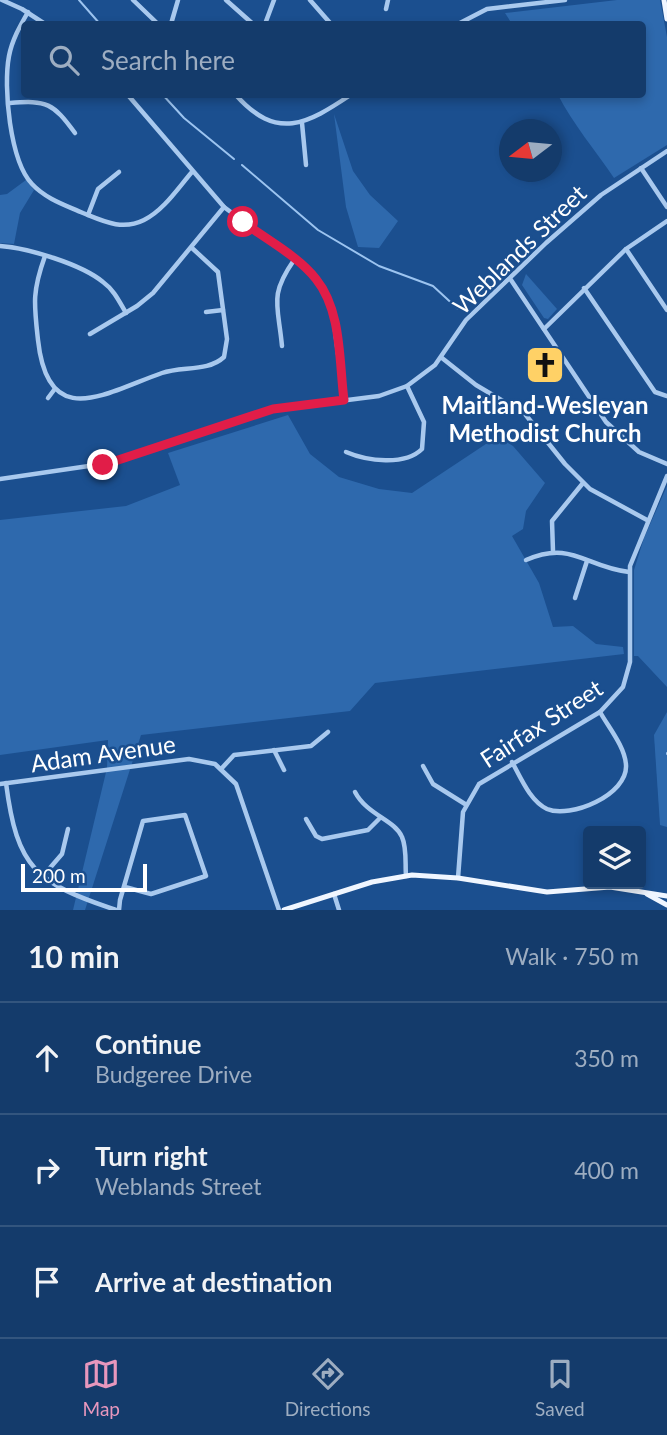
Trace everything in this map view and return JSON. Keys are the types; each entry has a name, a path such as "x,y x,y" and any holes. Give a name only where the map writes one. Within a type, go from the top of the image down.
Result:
{"main road":[{"path":"664,0 667,19"},
{"path":"281,910 372,882 406,876 458,878 547,892 610,887 667,896"},
{"path":"645,893 667,905"}],"street":[{"path":"2,0 40,21"},
{"path":"133,0 155,21"},
{"path":"172,21 178,0"},
{"path":"226,0 250,21"},
{"path":"266,21 274,0"},
{"path":"310,0 328,21"},
{"path":"386,9 388,0"},
{"path":"464,21 487,9 565,0"},
{"path":"23,21 27,12"},
{"path":"21,27 9,56 7,77 18,162 28,179 52,200 108,223 125,225 142,221 157,211 192,172"},
{"path":"130,98 224,207 317,279 331,304 344,400"},
{"path":"239,98 250,110 269,122 290,125 302,123 345,98"},
{"path":"10,103 46,104 60,113 75,133"},
{"path":"302,123 306,165"},
{"name":"Weblands Street","path":"0,479 103,465 273,409 379,396 407,386 442,358 466,320 591,203 667,151"},
{"path":"641,168 667,206"},
{"path":"88,215 98,189 119,172"},
{"path":"90,334 153,293 224,207"},
{"path":"544,329 584,287 626,249 667,221"},
{"path":"0,246 22,248 97,277 113,290 126,313"},
{"path":"45,256 33,288 43,372 54,390 73,397 107,395 162,373 218,362 228,349 218,272 192,248"},
{"path":"626,249 667,310"},
{"path":"282,346 276,294 279,283 294,260"},
{"path":"511,280 619,437 639,452 667,464"},
{"path":"584,287 655,392 667,396"},
{"path":"206,312 223,310"},
{"path":"442,358 476,385 525,414 583,483 608,501 647,520"},
{"path":"346,452 356,456 403,460 414,457 422,449 424,422 407,386"},
{"path":"48,398 54,390"},
{"name":"Fairfax Street","path":"466,804 479,784 600,712 617,697 629,668 629,572 647,520 667,476"},
{"path":"553,551 552,521 583,483"},
{"path":"526,559 553,551 571,553 607,569 629,572"},
{"path":"575,598 587,561"},
{"path":"512,762 533,798 548,810 566,811 608,796 623,782 626,769 621,749 600,712"},
{"path":"281,910 236,784 222,768 234,755 311,746 328,732"},
{"path":"274,750 284,770"},
{"name":"Adam Avenue","path":"3,783 189,759 207,761 222,768"},
{"path":"423,766 433,785 466,804 458,878"},
{"path":"3,783 14,834 29,864 73,895 117,910 143,821 184,815 206,876 151,894 125,887"},
{"path":"355,792 361,803 379,818 393,825 402,837 406,876"},
{"path":"306,819 316,836 323,839 368,830 379,818"},
{"path":"43,876 62,853 68,829"},
{"path":"334,894 339,910"}],"shaded area":[{"path":"617,0 660,0 667,37 667,145 614,178 560,98 646,98 646,21 510,21 505,13"},
{"path":"334,114 353,171 370,195 398,221 379,248 358,247 346,207"},
{"path":"26,180 34,190 20,213 14,244 0,243 0,195 7,194"},
{"path":"526,274 557,309 548,319 544,318 522,285"},
{"path":"288,415 310,454 339,477 379,489 412,493 498,436 513,446 545,483 526,511 523,529 512,536 539,583 553,627 573,626 596,644 623,647 624,654 375,683 350,711 141,735 85,910 73,910 107,768 108,740 0,755 0,520 126,506 180,485 168,453"},
{"path":"667,486 667,687 638,656 634,656 634,570 644,538"},
{"path":"667,712 667,827 660,825 654,735"}],"waterway":[{"path":"79,0 97,21"},
{"path":"166,98 184,118 234,159"},
{"path":"242,165 318,230 379,266 433,286 458,309"}],"place":[{"name":"Maitland-Wesleyan Methodist Church","path":"545,365"}],"route":[{"path":"103,465 273,409 344,400 333,315 327,295 310,272 243,222"}]}
